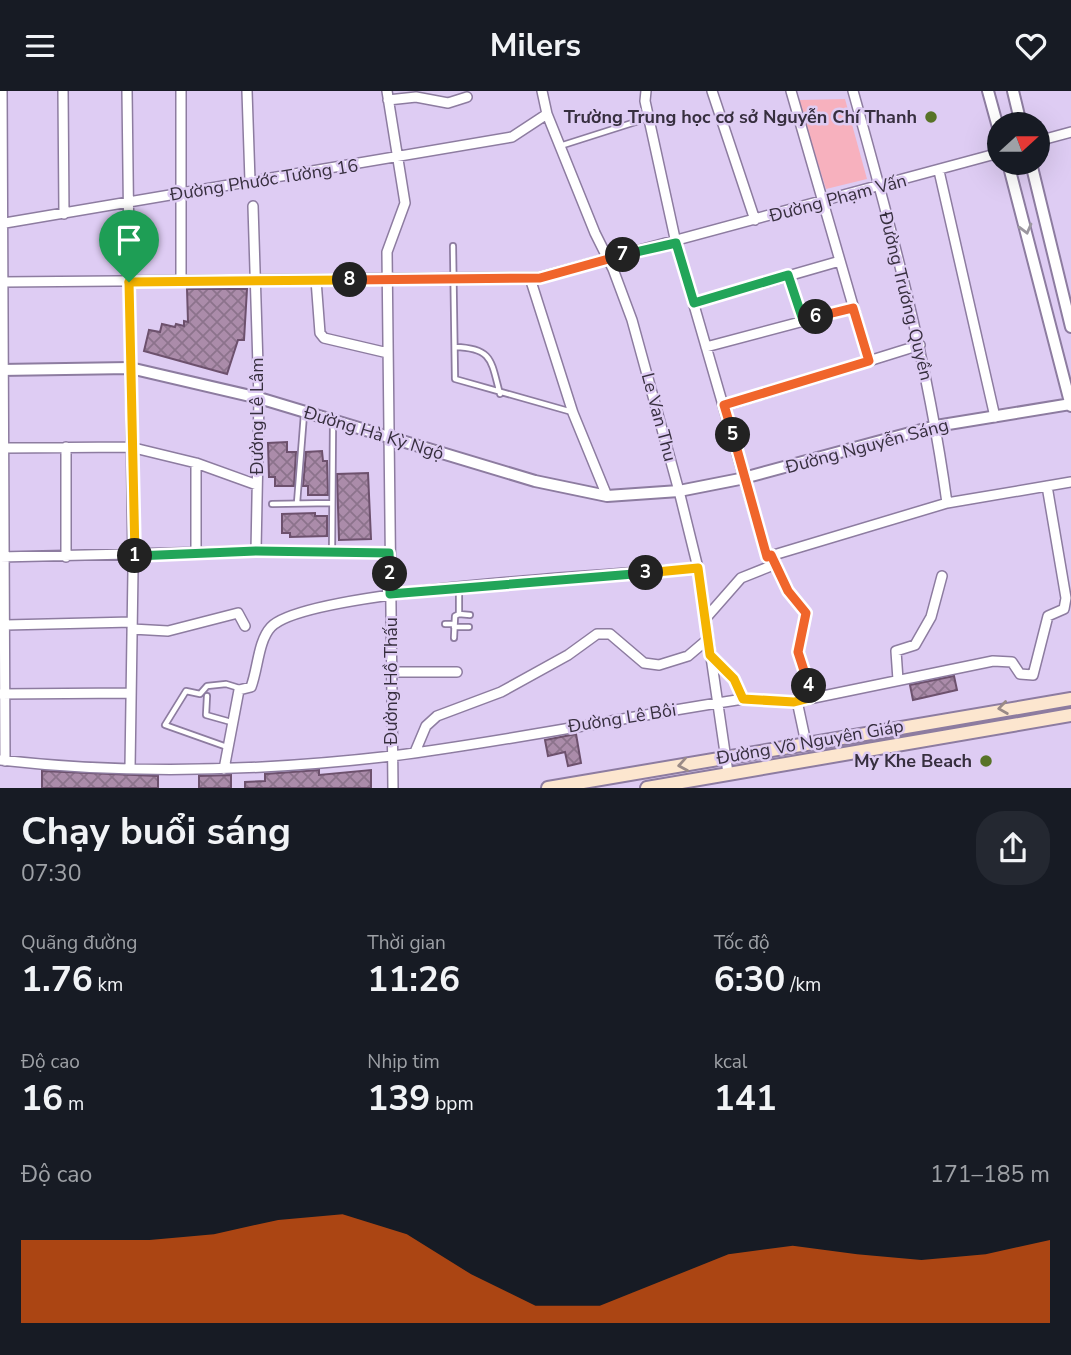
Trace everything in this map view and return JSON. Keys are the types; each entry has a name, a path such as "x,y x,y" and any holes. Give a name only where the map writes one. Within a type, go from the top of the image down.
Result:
{"main road":[{"name":"Đường Võ Nguyên Giáp","path":"548,788 1071,699"},
{"name":"Đường Võ Nguyên Giáp","path":"647,788 1071,715"}],"street":[{"path":"2,91 5,223 2,557 6,625 2,760"},
{"path":"63,91 64,214"},
{"path":"127,91 132,556 130,768"},
{"path":"181,91 181,281"},
{"path":"247,91 250,181"},
{"name":"Le Van Thu","path":"542,91 547,114 632,320 679,491 698,568 728,773"},
{"path":"646,91 676,243 771,559"},
{"path":"712,91 755,220"},
{"path":"791,91 869,361"},
{"name":"Đường Trương Quyền","path":"853,91 920,345 936,426 947,503"},
{"path":"988,91 994,112"},
{"path":"1013,91 1018,112"},
{"path":"388,96 416,97 448,103 467,97"},
{"name":"Đường Hồ Thấu","path":"388,96 405,203 387,252 393,788"},
{"name":"Đường Phước Tường 16","path":"5,223 512,138 547,114"},
{"path":"1050,138 1071,132"},
{"name":"Đường Phạm Vấn","path":"530,278 676,243 879,184 939,171 987,157"},
{"path":"939,171 995,417"},
{"path":"1011,175 1071,405"},
{"path":"1034,175 1070,321"},
{"name":"Đường Lê Lâm","path":"253,206 259,398 256,551"},
{"path":"694,303 840,261"},
{"path":"788,275 803,320"},
{"path":"3,282 530,278 573,413 607,496"},
{"path":"316,280 320,333 324,338 388,353"},
{"path":"706,347 853,308"},
{"path":"724,405 920,345"},
{"name":"Đường Hà Kỳ Ngộ","path":"2,370 130,368 259,398 535,481 607,496 679,491 746,478"},
{"name":"Đường Nguyễn Sáng","path":"746,478 936,426 1071,405"},
{"path":"4,447 130,447 196,463 257,485"},
{"path":"66,447 66,557"},
{"path":"196,463 196,554"},
{"path":"705,619 741,578 771,559 947,503 1071,482"},
{"name":"Đường Lê Bôi","path":"2,760 130,768 224,769 391,756 743,699 797,701 993,661 1012,662 1023,675 1035,674 1048,616 1064,608 1066,598 1047,486"},
{"path":"2,557 256,551 389,553"},
{"path":"224,769 239,689 251,687 271,627 282,620 329,604 390,594 698,568"},
{"path":"898,680 896,650 914,645 919,638 931,617 942,576"},
{"path":"6,625 132,625 168,631 238,613 245,626"},
{"path":"415,752 426,726 437,716 501,692 568,655 597,634 610,634 644,663 659,665 688,656 708,639"},
{"path":"391,672 457,673"},
{"path":"4,694 131,693"},
{"path":"797,701 806,743"}],"lane":[{"path":"560,146 649,117"},
{"path":"453,246 455,379 573,413"},
{"path":"455,347 484,351 491,363 500,394"},
{"path":"297,503 304,412"},
{"path":"332,552 333,421"},
{"path":"272,504 332,503"},
{"path":"771,559 788,591 806,613 798,652 808,678 810,698"},
{"path":"459,588 459,614"},
{"path":"454,638 455,616 470,615"},
{"path":"445,624 469,627"},
{"path":"710,655 734,679 743,699"},
{"path":"228,747 165,725 186,691 200,694 207,686 226,684 239,689"},
{"path":"207,696 206,715 232,722"}],"shaded area":[{"path":"845,99 867,179 826,189 798,100"}],"building":[{"path":"187,289 247,289 244,340 238,340 227,374 144,351 149,330 160,332 162,324 175,327 176,324 184,326 184,321 188,322"},
{"path":"287,442 287,452 296,452 294,486 275,486 275,477 269,477 268,443"},
{"path":"322,451 323,461 327,461 328,495 308,495 308,486 303,486 306,452"},
{"path":"368,473 371,539 339,540 337,474"},
{"path":"315,513 315,516 327,516 327,536 290,537 290,533 282,533 282,514"},
{"path":"954,676 957,690 913,700 910,685"},
{"path":"576,734 581,763 568,766 565,752 548,756 545,740"},
{"path":"319,770 319,775 371,770 371,788 245,788 245,782 265,781 265,774"},
{"path":"42,771 158,776 158,788 42,788"},
{"path":"231,775 231,788 199,788 199,776"}],"place":[{"name":"Trường Trung học cơ sở Nguyễn Chí Thanh","path":"931,117"},
{"name":"My Khe Beach","path":"986,761"}],"route":[{"path":"676,243 694,303 788,275 803,320 853,308 869,361 724,405 767,557 771,555 788,591 806,613 798,652 799,661 808,678 810,698 794,702 743,699 734,679 710,655 698,568 390,594 389,553 256,551 132,556 129,282 540,278 676,243"}]}
